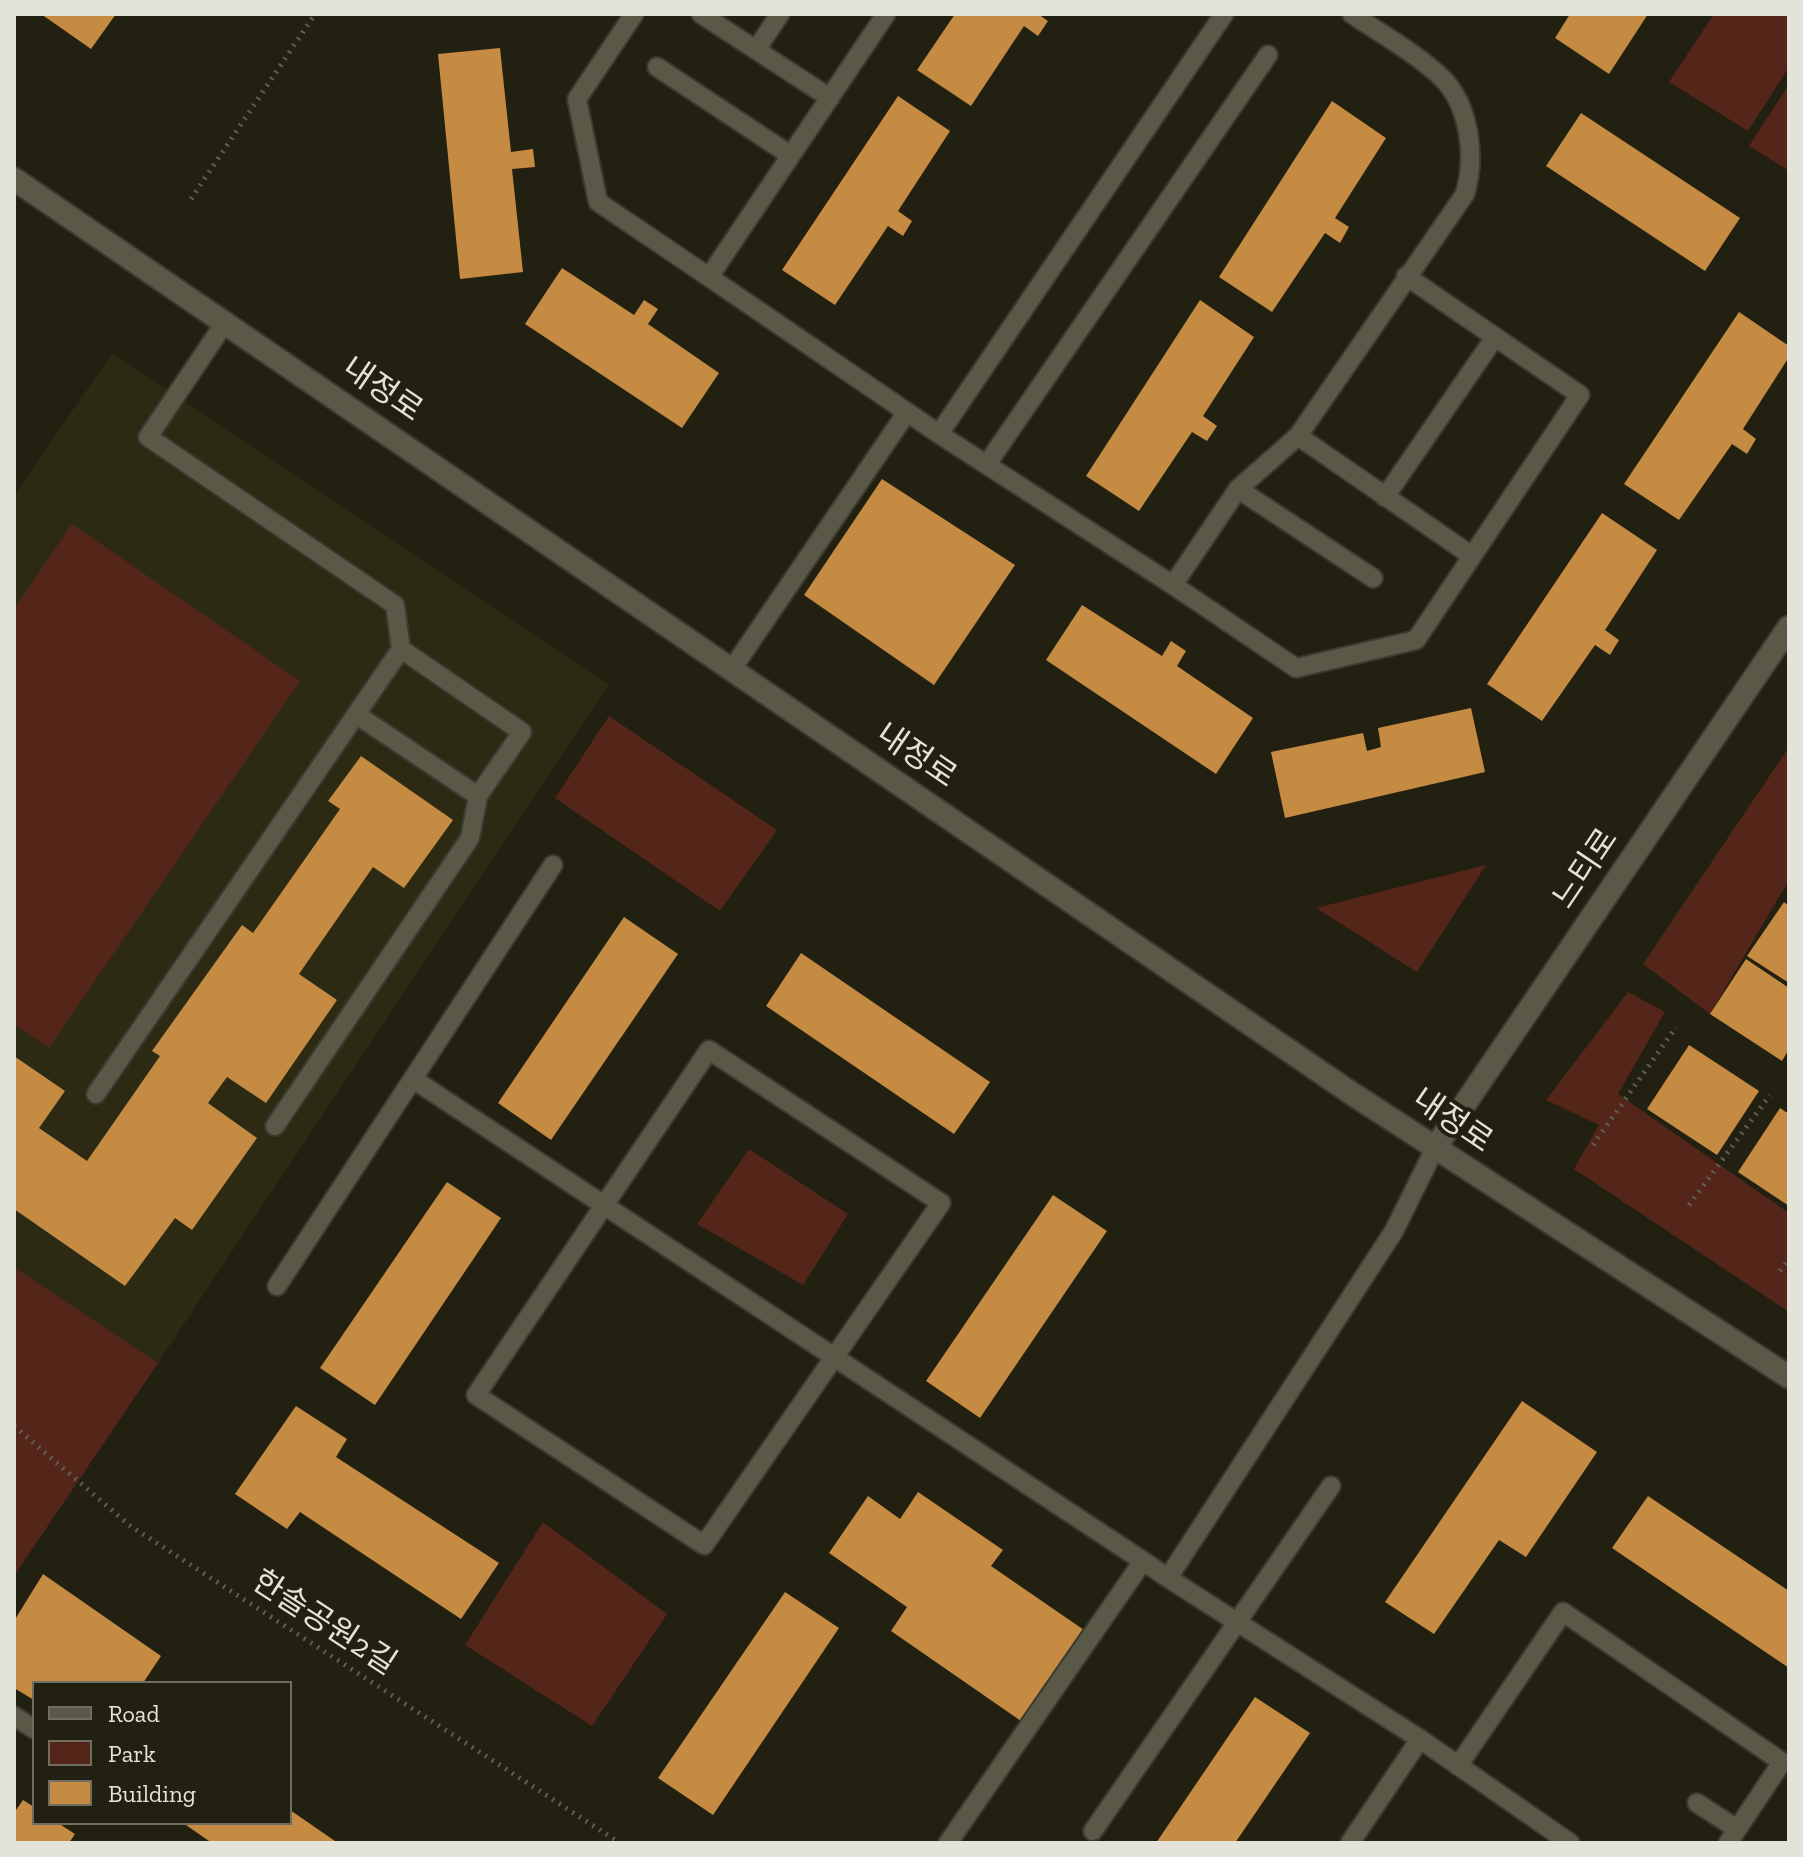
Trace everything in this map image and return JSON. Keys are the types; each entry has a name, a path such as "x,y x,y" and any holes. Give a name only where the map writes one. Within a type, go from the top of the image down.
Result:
{"street":[{"name":"내정로","path":"14,179 1435,1148 1789,1377"},
{"name":"느티로","path":"1435,1148 1789,627"}],"lane":[{"path":"634,14 577,99 598,202 939,434 1296,668 1416,640 1580,395 1406,276"},
{"path":"701,14 830,98"},
{"path":"756,50 780,14"},
{"path":"709,277 886,14"},
{"path":"939,434 1224,14"},
{"path":"1173,585 1238,489 1298,436 1465,194 1472,171 1472,149 1458,104 1442,77 1352,14"},
{"path":"987,464 1268,55"},
{"path":"657,67 790,155"},
{"path":"96,1094 401,649 395,605 148,437 226,321"},
{"path":"1385,497 1495,337"},
{"path":"732,669 907,412"},
{"path":"1298,436 1472,556"},
{"path":"1238,489 1373,578"},
{"path":"275,1126 470,838 478,796 522,732 401,649"},
{"path":"357,715 478,796"},
{"path":"277,1286 553,865"},
{"path":"709,1050 941,1203 836,1358 704,1545 476,1395 709,1050"},
{"path":"413,1079 1237,1624 1420,1739 1570,1843"},
{"path":"1168,1578 1394,1231 1435,1148"},
{"path":"1093,1831 1331,1486"},
{"path":"948,1843 1143,1561"},
{"path":"1458,1766 1563,1612 1782,1762 1732,1836 1697,1803"},
{"path":"14,1716 32,1728"},
{"path":"1350,1843 1420,1739"}],"path":[{"path":"191,199 315,14"},
{"path":"1593,1145 1676,1027"},
{"path":"1689,1205 1770,1095"},
{"path":"1780,1271 1789,1259"},
{"name":"한솔공원2길","path":"14,1426 129,1525 620,1843"}],"shaded area":[{"path":"112,353 609,685 158,1363 14,1267 14,496"}],"green space":[{"path":"1714,14 1789,14 1789,67 1748,131 1669,82"},
{"path":"1789,84 1789,171 1749,146"},
{"path":"72,524 300,681 49,1048 14,1024 14,609"},
{"path":"609,716 777,830 720,911 555,798"},
{"path":"1789,747 1789,880 1710,1014 1643,964"},
{"path":"1486,865 1417,972 1316,908"},
{"path":"1628,992 1665,1012 1618,1094 1789,1213 1789,1312 1574,1169 1599,1125 1546,1100"},
{"path":"749,1149 848,1214 803,1285 697,1224"},
{"path":"14,1267 158,1363 14,1576"},
{"path":"543,1522 667,1614 592,1726 465,1645"}],"building":[{"path":"41,14 116,14 91,49"},
{"path":"955,14 1038,14 1048,21 1038,36 1024,26 971,106 917,70"},
{"path":"1570,14 1648,14 1609,74 1555,38"},
{"path":"500,48 511,152 533,149 535,167 512,169 523,272 460,279 438,54"},
{"path":"898,96 950,131 898,211 912,221 903,236 888,226 835,305 782,270"},
{"path":"1332,101 1386,138 1335,218 1349,227 1340,243 1325,233 1272,312 1219,277"},
{"path":"1581,113 1740,218 1705,271 1546,166"},
{"path":"562,268 634,315 644,300 658,309 648,324 719,373 682,428 525,324"},
{"path":"1200,300 1254,337 1203,416 1217,426 1207,441 1192,432 1139,511 1086,476"},
{"path":"1739,312 1789,346 1789,357 1743,429 1756,439 1747,454 1732,444 1679,520 1624,484"},
{"path":"882,479 1015,565 934,685 804,595"},
{"path":"1602,513 1657,550 1605,630 1619,640 1610,655 1595,645 1542,721 1487,684"},
{"path":"1082,605 1162,656 1171,641 1186,651 1177,666 1253,718 1216,774 1046,660"},
{"path":"1471,708 1485,772 1285,818 1271,752 1363,733 1367,751 1381,747 1378,728"},
{"path":"361,756 453,820 404,888 373,867 299,974 337,1000 266,1103 227,1077 208,1103 257,1138 192,1230 175,1218 125,1286 14,1209 14,1056 65,1091 39,1128 87,1161 160,1056 152,1051 242,925 253,933 340,809 328,801"},
{"path":"1784,902 1789,906 1789,983 1747,956"},
{"path":"624,917 678,954 551,1140 498,1103"},
{"path":"801,953 990,1082 954,1134 766,1006"},
{"path":"1746,959 1789,988 1789,1049 1782,1061 1710,1014"},
{"path":"1689,1045 1759,1091 1717,1155 1647,1109"},
{"path":"1780,1108 1789,1114 1789,1206 1738,1172"},
{"path":"447,1182 501,1218 375,1405 320,1368"},
{"path":"1053,1195 1107,1231 980,1418 926,1381"},
{"path":"1522,1401 1597,1452 1526,1557 1499,1540 1434,1634 1385,1602"},
{"path":"296,1406 347,1439 336,1457 499,1563 461,1619 300,1512 287,1529 235,1494"},
{"path":"918,1492 1003,1550 991,1566 1084,1630 1021,1721 891,1631 907,1607 829,1553 868,1496 900,1519"},
{"path":"1648,1496 1789,1591 1789,1668 1612,1548"},
{"path":"43,1574 161,1656 144,1681 32,1681 32,1699 14,1688 14,1621"},
{"path":"785,1592 839,1628 713,1815 658,1778"},
{"path":"1255,1697 1310,1733 1235,1843 1156,1843"},
{"path":"23,1800 32,1806 32,1825 61,1825 75,1834 69,1843 14,1843 14,1813"},
{"path":"292,1811 335,1841 334,1843 212,1843 186,1825 292,1825"}]}
